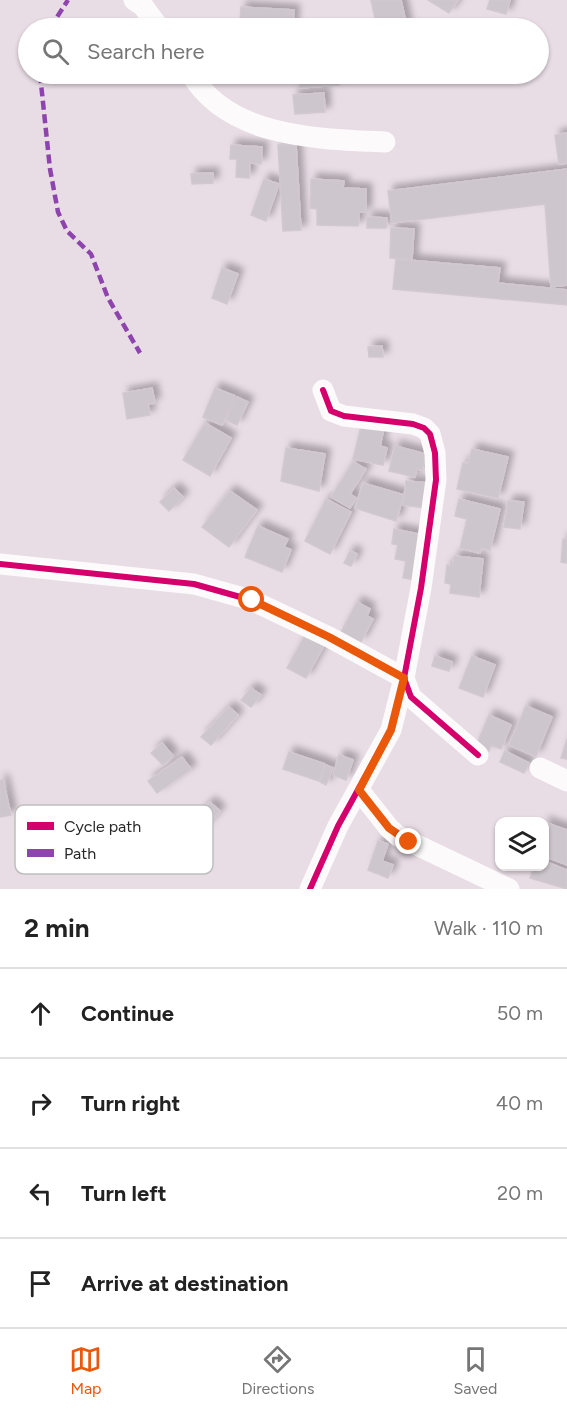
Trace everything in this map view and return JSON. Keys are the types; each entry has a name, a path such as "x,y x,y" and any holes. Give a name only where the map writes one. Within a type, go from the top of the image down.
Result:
{"street":[{"path":"134,0 143,6 152,18"},
{"path":"153,0 161,18"},
{"path":"199,84 215,104 258,126 329,140 385,142"},
{"path":"310,889 338,826 391,730 422,588 436,480 435,453 430,434 424,428 413,424 344,416 332,411 323,390"},
{"path":"0,564 194,584 252,600 329,637 404,678 411,697 478,755"},
{"path":"540,768 567,781"},
{"path":"359,790 398,836 509,889"}],"building":[{"path":"371,0 401,0 405,18 375,18"},
{"path":"428,0 458,0 449,13"},
{"path":"490,0 510,0 506,14 487,9"},
{"path":"241,7 294,10 294,18 240,18"},
{"path":"300,84 339,85 300,88"},
{"path":"324,93 325,112 295,114 293,95"},
{"path":"567,133 567,163 559,164 555,135"},
{"path":"296,144 301,230 283,231 278,145"},
{"path":"231,145 262,147 261,164 250,163 249,178 236,177 237,159 230,159"},
{"path":"567,169 567,285 551,287 545,204 392,223 388,191"},
{"path":"213,173 213,183 192,184 191,174"},
{"path":"264,179 279,184 266,221 251,215"},
{"path":"311,179 344,181 343,188 366,189 366,212 359,212 358,226 317,225 317,209 310,208"},
{"path":"367,217 387,218 386,228 367,228"},
{"path":"391,228 414,229 412,259 390,258"},
{"path":"396,259 500,268 498,283 567,290 567,305 393,289"},
{"path":"222,268 238,274 227,304 212,298"},
{"path":"382,346 383,357 369,357 368,347"},
{"path":"152,388 155,403 148,404 150,415 127,419 123,393"},
{"path":"215,388 235,396 222,425 203,417"},
{"path":"237,397 248,402 237,425 226,420"},
{"path":"362,422 384,428 380,446 387,448 383,465 353,459"},
{"path":"205,423 231,438 210,476 183,460"},
{"path":"395,446 426,454 422,470 416,469 415,477 389,471"},
{"path":"286,448 325,454 319,491 281,481"},
{"path":"472,449 508,457 498,498 457,489 463,463 468,464"},
{"path":"353,462 366,469 350,494 356,498 350,508 331,497"},
{"path":"406,481 428,483 425,508 403,505"},
{"path":"363,483 404,495 396,521 355,508"},
{"path":"174,488 183,497 169,511 160,502"},
{"path":"230,491 257,510 229,547 202,527"},
{"path":"326,499 351,512 330,554 305,541"},
{"path":"459,499 500,509 490,550 481,548 480,553 460,548 467,519 455,516"},
{"path":"508,501 524,502 520,529 504,527"},
{"path":"258,526 288,539 284,547 291,550 282,572 245,557"},
{"path":"394,529 424,535 415,580 403,578 406,561 395,559 398,545 392,544"},
{"path":"563,539 567,539 567,563 561,562"},
{"path":"350,551 357,554 351,566 344,563"},
{"path":"454,556 483,559 479,597 450,593 451,584 445,583 447,565 453,566"},
{"path":"357,602 370,609 367,616 373,619 361,642 341,632"},
{"path":"308,630 327,640 306,678 287,668"},
{"path":"435,656 452,662 449,671 432,666"},
{"path":"472,656 495,665 483,697 459,688"},
{"path":"251,688 261,695 251,707 241,700"},
{"path":"526,706 552,717 536,756 509,745"},
{"path":"229,707 238,715 211,745 201,737"},
{"path":"489,715 511,725 501,749 491,745 489,751 476,746"},
{"path":"567,739 567,759 561,758"},
{"path":"162,743 173,756 163,765 151,753"},
{"path":"505,751 529,763 524,773 500,762"},
{"path":"289,752 325,764 319,781 283,769"},
{"path":"339,755 353,760 346,780 333,775"},
{"path":"182,757 191,769 157,793 148,781"},
{"path":"326,765 333,768 326,785 320,782"},
{"path":"0,780 3,780 11,815 0,817"},
{"path":"210,802 220,811 213,818 213,805 207,805"},
{"path":"549,824 567,830 567,865 549,858"},
{"path":"378,841 388,844 382,861 393,865 388,878 368,870"},
{"path":"549,863 567,870 567,889 530,878 532,871 549,871"}],"marked path":[{"path":"56,18 68,0"},
{"path":"41,84 50,169 58,212 67,231 91,254 108,298 140,353"}],"cycle path":[{"path":"310,889 338,826 391,730 404,678 421,588 436,480 435,453 430,434 424,428 413,424 344,416 331,411 323,390"},
{"path":"0,564 194,584 251,600 329,637 404,678 411,697 478,755"}],"route":[{"path":"252,600 329,637 404,678 391,730 359,790 389,828 409,842"}]}
